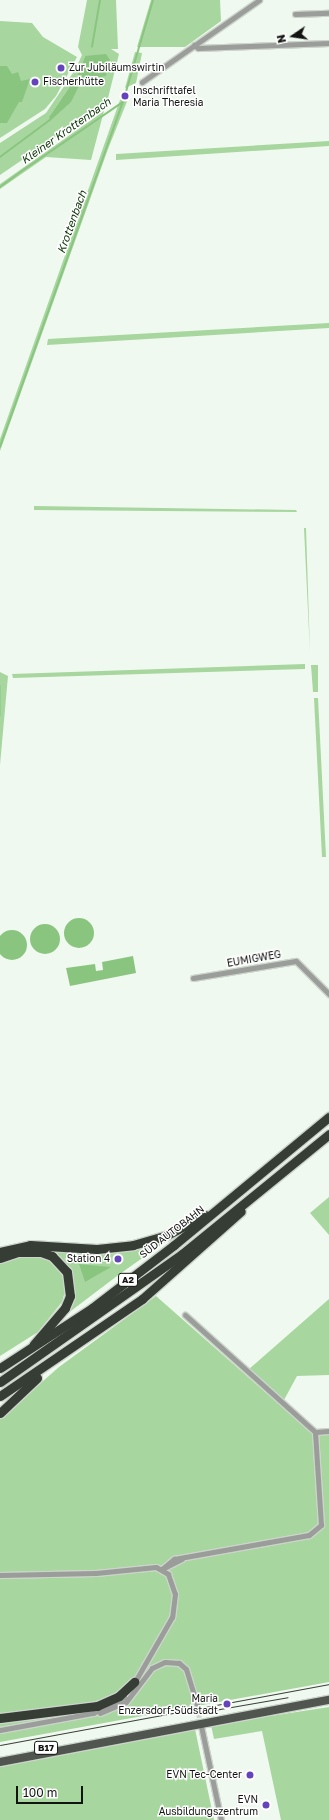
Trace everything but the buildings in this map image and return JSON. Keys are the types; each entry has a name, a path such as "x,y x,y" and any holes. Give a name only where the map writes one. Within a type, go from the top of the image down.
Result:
{"highway":[{"name":"SÜD AUTOBAHN","path":"0,1368 92,1308 221,1207 329,1117"},
{"name":"A2","path":"0,1382 106,1310 255,1196 329,1134"},
{"path":"0,1396 57,1360 174,1274 255,1196"},
{"path":"0,1252 30,1245 97,1249 133,1245 167,1235 221,1207"},
{"path":"0,1258 17,1252 41,1252 52,1256 67,1272 70,1296 65,1308 31,1348"},
{"path":"0,1413 57,1360"},
{"path":"0,1718 97,1706 119,1696 134,1682"}],"main road":[{"name":"B17","path":"0,1756 329,1695"},
{"name":"B17","path":"0,1762 329,1700"}],"street":[{"path":"142,82 259,0"},
{"path":"295,14 329,13"},
{"path":"194,45 198,48 329,43"},
{"name":"EUMIGWEG","path":"193,978 296,961 329,994"},
{"path":"185,1316 315,1432 329,1431"},
{"path":"0,1575 162,1569 174,1559 319,1530 315,1432"},
{"path":"93,1713 121,1700 134,1682 173,1613 174,1588 162,1569"},
{"path":"0,1730 93,1713 123,1705 152,1668 170,1661 186,1669 197,1705"},
{"path":"201,1726 221,1820"}],"shaded area":[{"path":"87,0 116,0 118,49 111,49 119,54 107,102 0,175 0,143 46,113 75,70 82,55 78,47","holes":["85,56 92,78 82,80 49,117 77,76"]},
{"path":"151,0 220,0 221,21 185,47 137,47"},
{"path":"0,21 32,23 43,37 77,57 56,96 45,109 0,138"},
{"path":"135,52 142,53 136,83 125,88"},
{"path":"106,54 110,60 106,76 82,80 71,102 50,121 49,117 77,76 85,56"},
{"path":"0,66 7,66 12,74 18,72 21,81 30,79 22,102 19,102 7,123 0,123"},
{"path":"130,94 108,149 0,451 0,439 120,100"},
{"path":"104,111 91,160 46,157 0,189 0,184"},
{"path":"329,141 329,146 116,160 116,154"},
{"path":"329,323 329,328 47,345 48,339"},
{"path":"34,506 296,510 297,512 34,510"},
{"path":"304,528 306,528 310,653"},
{"path":"305,664 305,669 13,678 12,674"},
{"path":"311,665 318,665 318,692 313,692"},
{"path":"0,672 8,676 0,765"},
{"path":"314,698 318,698 326,857 322,857"},
{"path":"79,918 90,922 94,933 90,944 79,948 68,944 64,933 68,922"},
{"path":"45,924 56,928 60,939 56,950 45,954 34,950 30,939 34,928"},
{"path":"12,930 22,935 27,945 22,955 12,960 2,955 -3,945 2,935"},
{"path":"133,956 136,973 70,986 66,968 95,964 96,971 103,970 102,962"},
{"path":"329,1197 329,1235 310,1213"},
{"path":"179,1232 59,1320 67,1311 63,1263 31,1247 97,1252"},
{"path":"27,1255 51,1259 64,1272 66,1288 62,1302 38,1332 0,1356 0,1263"},
{"path":"79,1264 111,1267 85,1282"},
{"path":"156,1296 314,1435 329,1434 329,1682 0,1742 0,1419 59,1367"},
{"path":"329,1299 329,1375 297,1376 284,1400 249,1369"},
{"path":"329,1707 329,1820 281,1820 262,1731 214,1739 211,1725"},
{"path":"195,1729 214,1820 0,1820 0,1765"}],"waterway":[{"path":"92,47 100,0"},
{"name":"Krottenbach","path":"0,447 123,102 153,0"},
{"name":"Kleiner Krottenbach","path":"19,173 123,102"},
{"path":"0,157 50,120"},
{"name":"Kleiner Krottenbach","path":"0,187 18,174"},
{"name":"Krottenbach","path":"0,686 0,715"}],"tunnel":[{"path":"197,1705 201,1725"}],"tram line":[{"path":"0,1745 329,1684"},
{"path":"191,1714 288,1697"}],"place":[{"name":"Zur Jubiläumswirtin","path":"61,68"},
{"name":"Fischerhütte","path":"35,82"},
{"name":"Inschrifttafel Maria Theresia","path":"125,96"},
{"name":"Station 4","path":"118,1259"},
{"name":"Maria Enzersdorf-Südstadt","path":"227,1704"},
{"name":"EVN Tec-Center","path":"250,1775"},
{"name":"EVN Ausbildungszentrum","path":"266,1805"}]}
